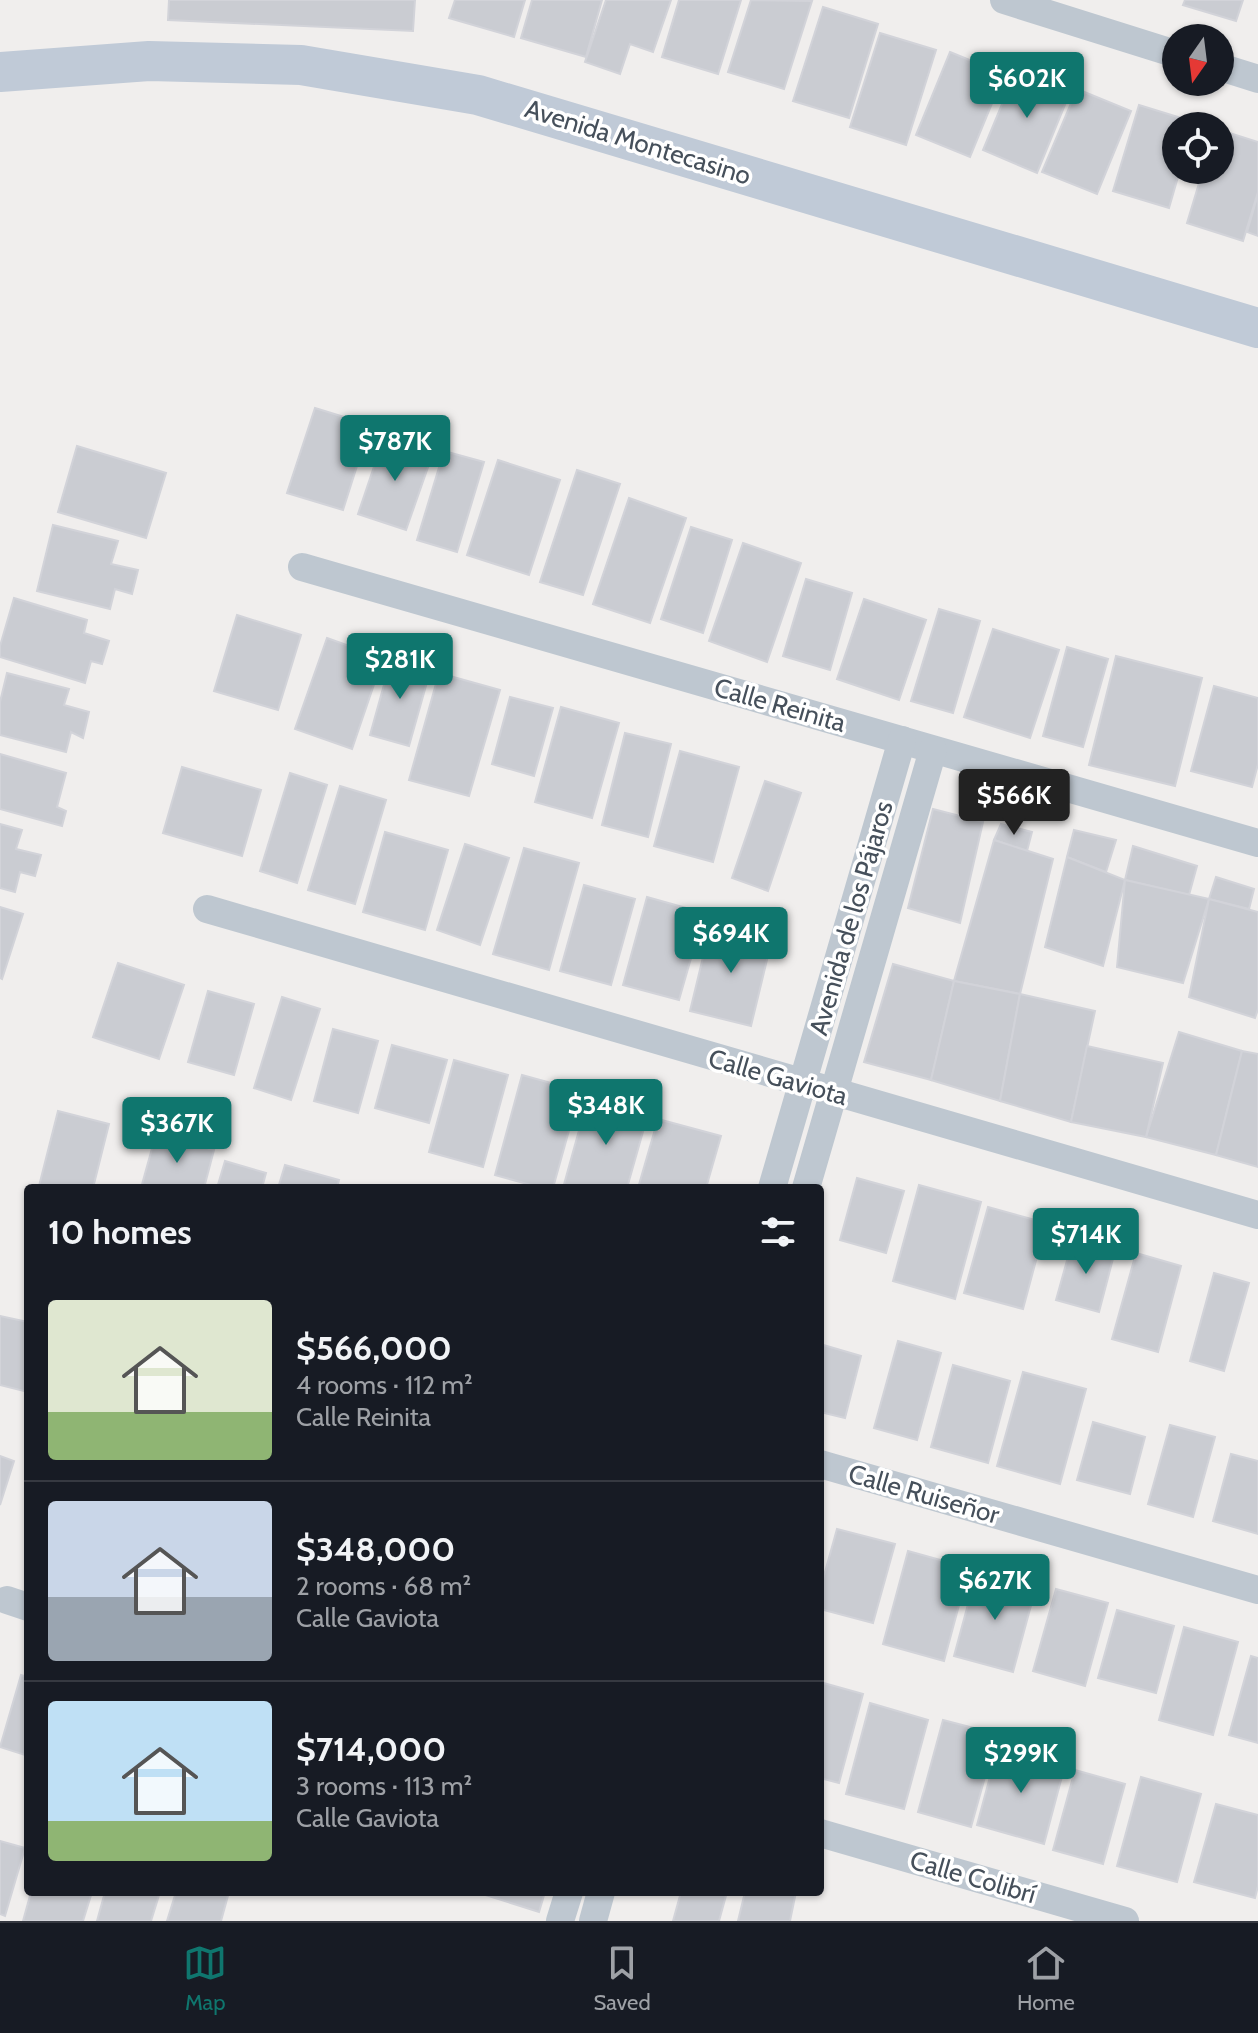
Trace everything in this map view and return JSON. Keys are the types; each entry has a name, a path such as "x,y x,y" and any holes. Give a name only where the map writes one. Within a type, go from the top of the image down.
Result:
{"street":[{"path":"1004,0 1162,50"},
{"name":"Avenida Montecasino","path":"0,72 149,61 301,65 478,95 1258,328"},
{"path":"1234,71 1258,79"},
{"name":"Calle Reinita","path":"302,567 1258,843"},
{"name":"Avenida de los Pájaros","path":"773,1184 902,740"},
{"name":"Avenida de los Pájaros","path":"807,1184 933,750"},
{"name":"Calle Gaviota","path":"207,909 1258,1215"},
{"name":"Calle Ruiseñor","path":"824,1465 1258,1590"},
{"name":"Calle Colibrí","path":"824,1834 1125,1921"},
{"path":"560,1921 568,1896"},
{"path":"593,1921 600,1896"}],"building":[{"path":"169,0 415,0 413,31 168,20"},
{"path":"455,0 525,0 514,37 449,18"},
{"path":"532,0 602,0 586,57 521,38"},
{"path":"606,0 671,0 653,52 630,44 620,74 585,62"},
{"path":"679,0 741,0 718,74 662,57"},
{"path":"751,0 812,1 784,89 728,72"},
{"path":"1185,0 1243,0 1236,21 1183,5"},
{"path":"823,7 878,24 849,118 793,101"},
{"path":"880,33 936,50 906,145 850,127"},
{"path":"950,52 1004,74 970,157 916,135"},
{"path":"1017,68 1071,90 1037,173 983,150"},
{"path":"1077,89 1131,111 1097,194 1042,172"},
{"path":"1139,105 1162,112 1162,184 1176,184 1169,208 1113,191"},
{"path":"1234,134 1258,142 1258,192 1243,241 1187,223 1199,184 1234,184"},
{"path":"1258,194 1258,236 1247,232"},
{"path":"315,408 370,425 343,510 287,493"},
{"path":"384,437 433,453 406,530 358,514"},
{"path":"77,446 166,473 146,538 58,512"},
{"path":"444,451 484,462 457,552 417,540"},
{"path":"498,460 560,480 529,575 467,555"},
{"path":"577,470 620,484 583,595 540,582"},
{"path":"629,498 686,518 650,623 593,604"},
{"path":"53,525 118,541 111,564 138,570 132,594 115,589 110,609 37,591"},
{"path":"691,527 732,540 703,633 661,619"},
{"path":"743,543 801,563 767,662 709,641"},
{"path":"806,579 852,593 830,670 783,656"},
{"path":"14,598 87,620 84,633 109,641 102,664 91,661 85,683 0,657 0,646"},
{"path":"864,599 926,620 899,700 837,679"},
{"path":"939,609 980,621 953,713 911,701"},
{"path":"237,615 301,635 278,710 214,691"},
{"path":"993,629 1059,650 1030,738 964,717"},
{"path":"327,638 383,658 352,749 295,729"},
{"path":"1067,647 1108,659 1083,747 1043,736"},
{"path":"392,656 431,668 409,746 370,735"},
{"path":"1116,656 1202,678 1175,786 1089,765"},
{"path":"7,673 69,689 64,705 89,712 83,738 71,732 66,752 0,735 0,702"},
{"path":"439,673 500,690 469,796 409,780"},
{"path":"1214,686 1258,698 1258,764 1252,787 1191,771"},
{"path":"510,697 553,708 534,776 492,764"},
{"path":"561,707 619,723 592,818 535,802"},
{"path":"625,733 671,744 648,837 602,825"},
{"path":"680,751 739,767 713,862 654,846"},
{"path":"0,754 66,773 57,807 66,811 62,826 0,809"},
{"path":"182,767 261,790 242,856 163,833"},
{"path":"290,773 327,785 297,883 260,871"},
{"path":"765,781 801,793 768,891 732,878"},
{"path":"340,786 386,800 355,904 308,890"},
{"path":"933,809 983,822 960,923 908,908"},
{"path":"0,824 22,830 16,849 41,855 35,876 20,872 15,892 0,888"},
{"path":"1001,824 1032,832 1027,851 994,840"},
{"path":"1074,830 1116,840 1106,872 1067,857"},
{"path":"385,832 448,850 425,930 363,912"},
{"path":"994,840 1053,859 1020,994 954,981"},
{"path":"465,844 509,858 480,945 437,930"},
{"path":"1133,846 1197,866 1189,895 1125,880"},
{"path":"524,848 579,863 549,970 493,954"},
{"path":"1067,857 1125,880 1103,966 1045,947"},
{"path":"1216,877 1254,889 1249,909 1209,899"},
{"path":"1125,880 1209,899 1183,983 1117,967"},
{"path":"584,885 635,899 611,985 560,971"},
{"path":"647,897 704,913 679,1000 623,985"},
{"path":"1209,899 1258,912 1258,1009 1255,1018 1189,997"},
{"path":"0,907 23,914 2,979 0,978"},
{"path":"711,924 772,939 751,1026 690,1011"},
{"path":"118,963 184,985 159,1059 93,1037"},
{"path":"893,964 954,981 931,1080 864,1062"},
{"path":"954,981 1020,994 1000,1101 931,1080"},
{"path":"208,991 254,1004 234,1075 188,1062"},
{"path":"1020,994 1095,1011 1071,1122 1000,1101"},
{"path":"282,997 320,1009 291,1100 254,1088"},
{"path":"333,1029 378,1041 358,1113 314,1101"},
{"path":"1179,1032 1242,1051 1216,1155 1146,1137"},
{"path":"392,1045 447,1060 429,1123 375,1108"},
{"path":"1087,1046 1163,1063 1146,1137 1071,1122"},
{"path":"1242,1051 1258,1054 1258,1167 1216,1155"},
{"path":"454,1060 508,1075 483,1167 429,1152"},
{"path":"522,1075 580,1091 554,1184 528,1184 495,1175"},
{"path":"588,1098 648,1114 628,1184 564,1184"},
{"path":"58,1111 109,1124 94,1184 40,1184"},
{"path":"658,1119 721,1136 707,1184 639,1184"},
{"path":"156,1134 214,1150 205,1184 142,1184"},
{"path":"225,1161 266,1173 263,1184 218,1184"},
{"path":"285,1165 339,1180 338,1184 279,1184"},
{"path":"857,1178 904,1191 886,1253 840,1240"},
{"path":"919,1185 981,1202 955,1299 893,1281"},
{"path":"988,1207 1046,1223 1023,1309 964,1293"},
{"path":"1073,1239 1115,1251 1099,1312 1056,1300"},
{"path":"1136,1253 1181,1266 1158,1352 1112,1339"},
{"path":"1214,1273 1249,1283 1224,1371 1190,1361"},
{"path":"0,1316 24,1321 24,1391 0,1385"},
{"path":"898,1341 941,1353 917,1440 874,1428"},
{"path":"824,1345 861,1356 845,1418 824,1413"},
{"path":"953,1365 1010,1381 988,1463 931,1447"},
{"path":"1023,1372 1086,1389 1060,1484 997,1466"},
{"path":"1093,1422 1145,1437 1130,1494 1077,1480"},
{"path":"1170,1425 1215,1437 1193,1517 1148,1504"},
{"path":"1231,1454 1258,1461 1258,1534 1213,1521"},
{"path":"0,1456 14,1461 0,1505"},
{"path":"837,1529 895,1544 873,1623 824,1610 824,1576"},
{"path":"908,1551 969,1568 944,1661 883,1644"},
{"path":"977,1571 1036,1587 1013,1672 954,1656"},
{"path":"1056,1589 1108,1603 1085,1686 1033,1671"},
{"path":"1117,1610 1174,1626 1156,1693 1098,1678"},
{"path":"1184,1627 1238,1642 1213,1735 1159,1720"},
{"path":"1251,1656 1258,1658 1258,1743 1229,1735"},
{"path":"21,1675 24,1676 24,1755 0,1747"},
{"path":"824,1683 863,1694 839,1783 824,1779"},
{"path":"870,1703 928,1720 904,1809 846,1794"},
{"path":"943,1720 997,1734 971,1827 918,1812"},
{"path":"998,1747 1065,1765 1044,1844 977,1825"},
{"path":"1075,1770 1125,1784 1103,1864 1053,1850"},
{"path":"1141,1777 1201,1794 1177,1882 1117,1866"},
{"path":"1216,1804 1258,1815 1258,1886 1255,1898 1194,1882"},
{"path":"0,1841 24,1848 24,1851 5,1916 0,1914"},
{"path":"30,1896 91,1896 83,1921 23,1921"},
{"path":"104,1896 159,1896 151,1921 97,1921"},
{"path":"175,1896 228,1896 221,1921 167,1921"},
{"path":"489,1896 544,1896 539,1912"},
{"path":"680,1896 726,1896 719,1921 673,1921"},
{"path":"744,1896 795,1896 790,1921 738,1921"}]}
